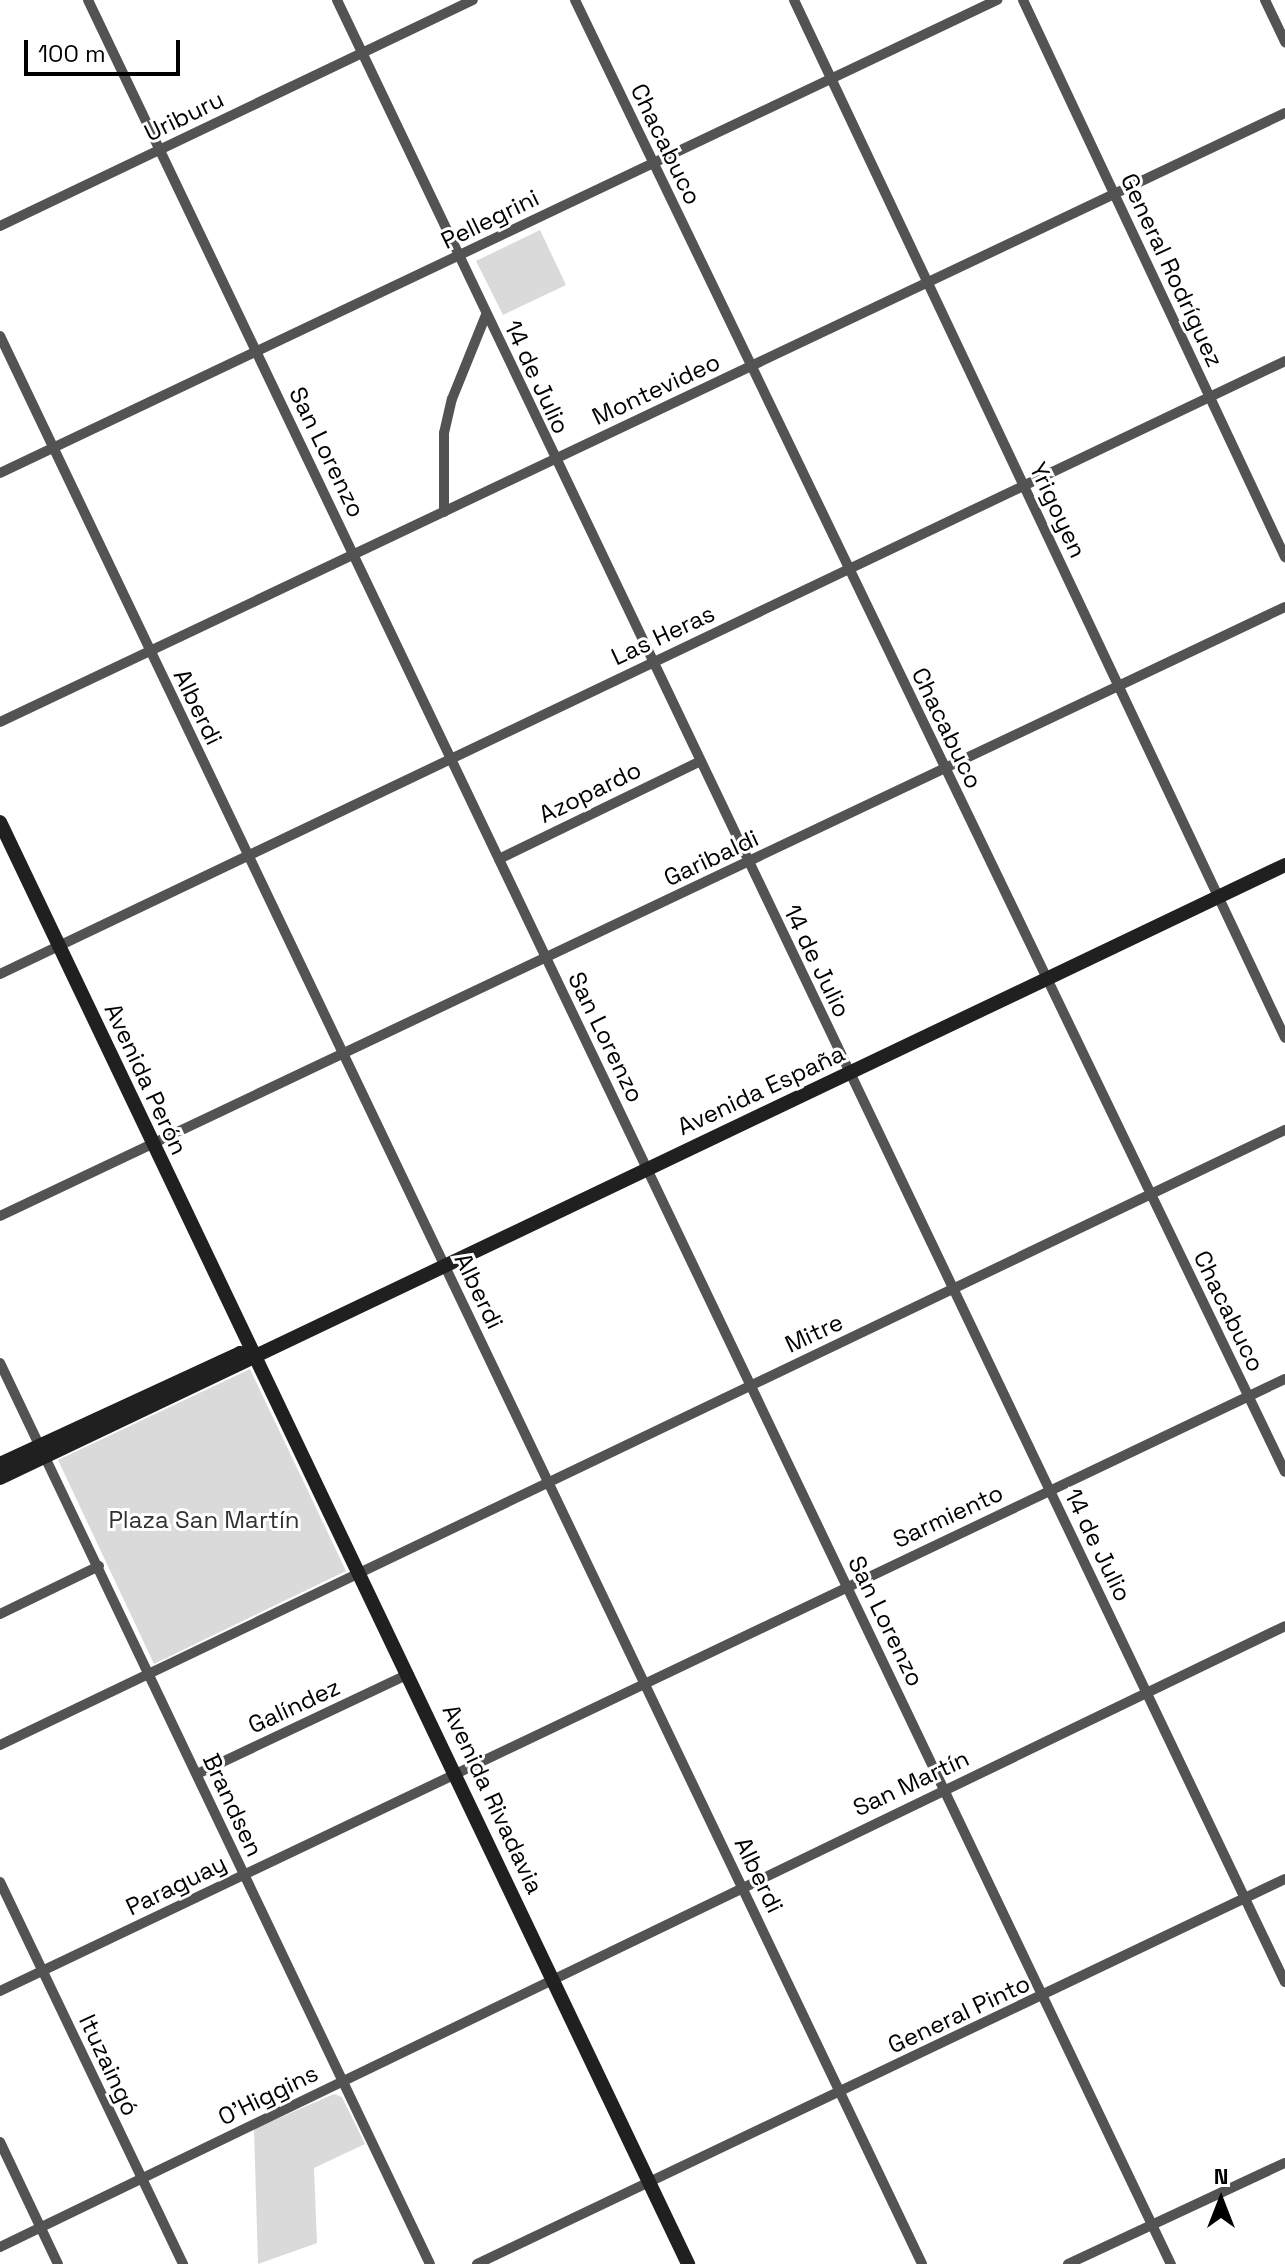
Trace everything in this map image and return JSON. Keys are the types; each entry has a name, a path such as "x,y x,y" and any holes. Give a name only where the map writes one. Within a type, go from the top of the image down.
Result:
{"main road":[{"name":"Avenida Perón","path":"0,822 255,1355"},
{"name":"Avenida España","path":"43,1451 240,1353 255,1355 1285,865"},
{"name":"Avenida Rivadavia","path":"255,1355 688,2264"},
{"path":"0,1464 43,1451"},
{"path":"0,1478 43,1451"}],"street":[{"name":"San Lorenzo","path":"88,0 1171,2264"},
{"name":"14 de Julio","path":"337,0 554,460 1285,1982"},
{"name":"Uriburu","path":"0,226 461,3 473,0"},
{"name":"Chacabuco","path":"575,0 1285,1472"},
{"name":"Yrigoyen","path":"794,0 1285,1038"},
{"name":"Pellegrini","path":"0,473 997,0"},
{"name":"General Rodríguez","path":"1023,0 1285,557"},
{"path":"1265,0 1285,42"},
{"name":"Montevideo","path":"0,722 1285,113"},
{"path":"444,512 449,411 486,315"},
{"name":"Alberdi","path":"0,336 922,2264"},
{"name":"Las Heras","path":"0,974 1285,361"},
{"name":"Garibaldi","path":"0,1216 1285,607"},
{"name":"Azopardo","path":"499,859 699,762"},
{"name":"Mitre","path":"0,1745 1285,1130"},
{"name":"Brandsen","path":"0,1363 430,2264"},
{"name":"Sarmiento","path":"456,1773 1285,1379"},
{"path":"0,1614 99,1566"},
{"name":"San Martín","path":"553,1976 1285,1626"},
{"name":"Galíndez","path":"197,1774 409,1674"},
{"name":"Paraguay","path":"0,1991 456,1773"},
{"name":"General Pinto","path":"477,2264 1285,1879"},
{"name":"Ituzaingó","path":"0,1882 183,2264"},
{"name":"O'Higgins","path":"0,2247 553,1976"},
{"path":"0,2142 58,2264"},
{"path":"1068,2264 1285,2163"}],"green space":[{"path":"540,230 566,285 503,315 476,261"},
{"name":"Plaza San Martín","path":"250,1369 346,1571 154,1664 58,1460"},
{"path":"334,2094 342,2097 365,2144 314,2168 317,2243 258,2264 254,2129"}]}
